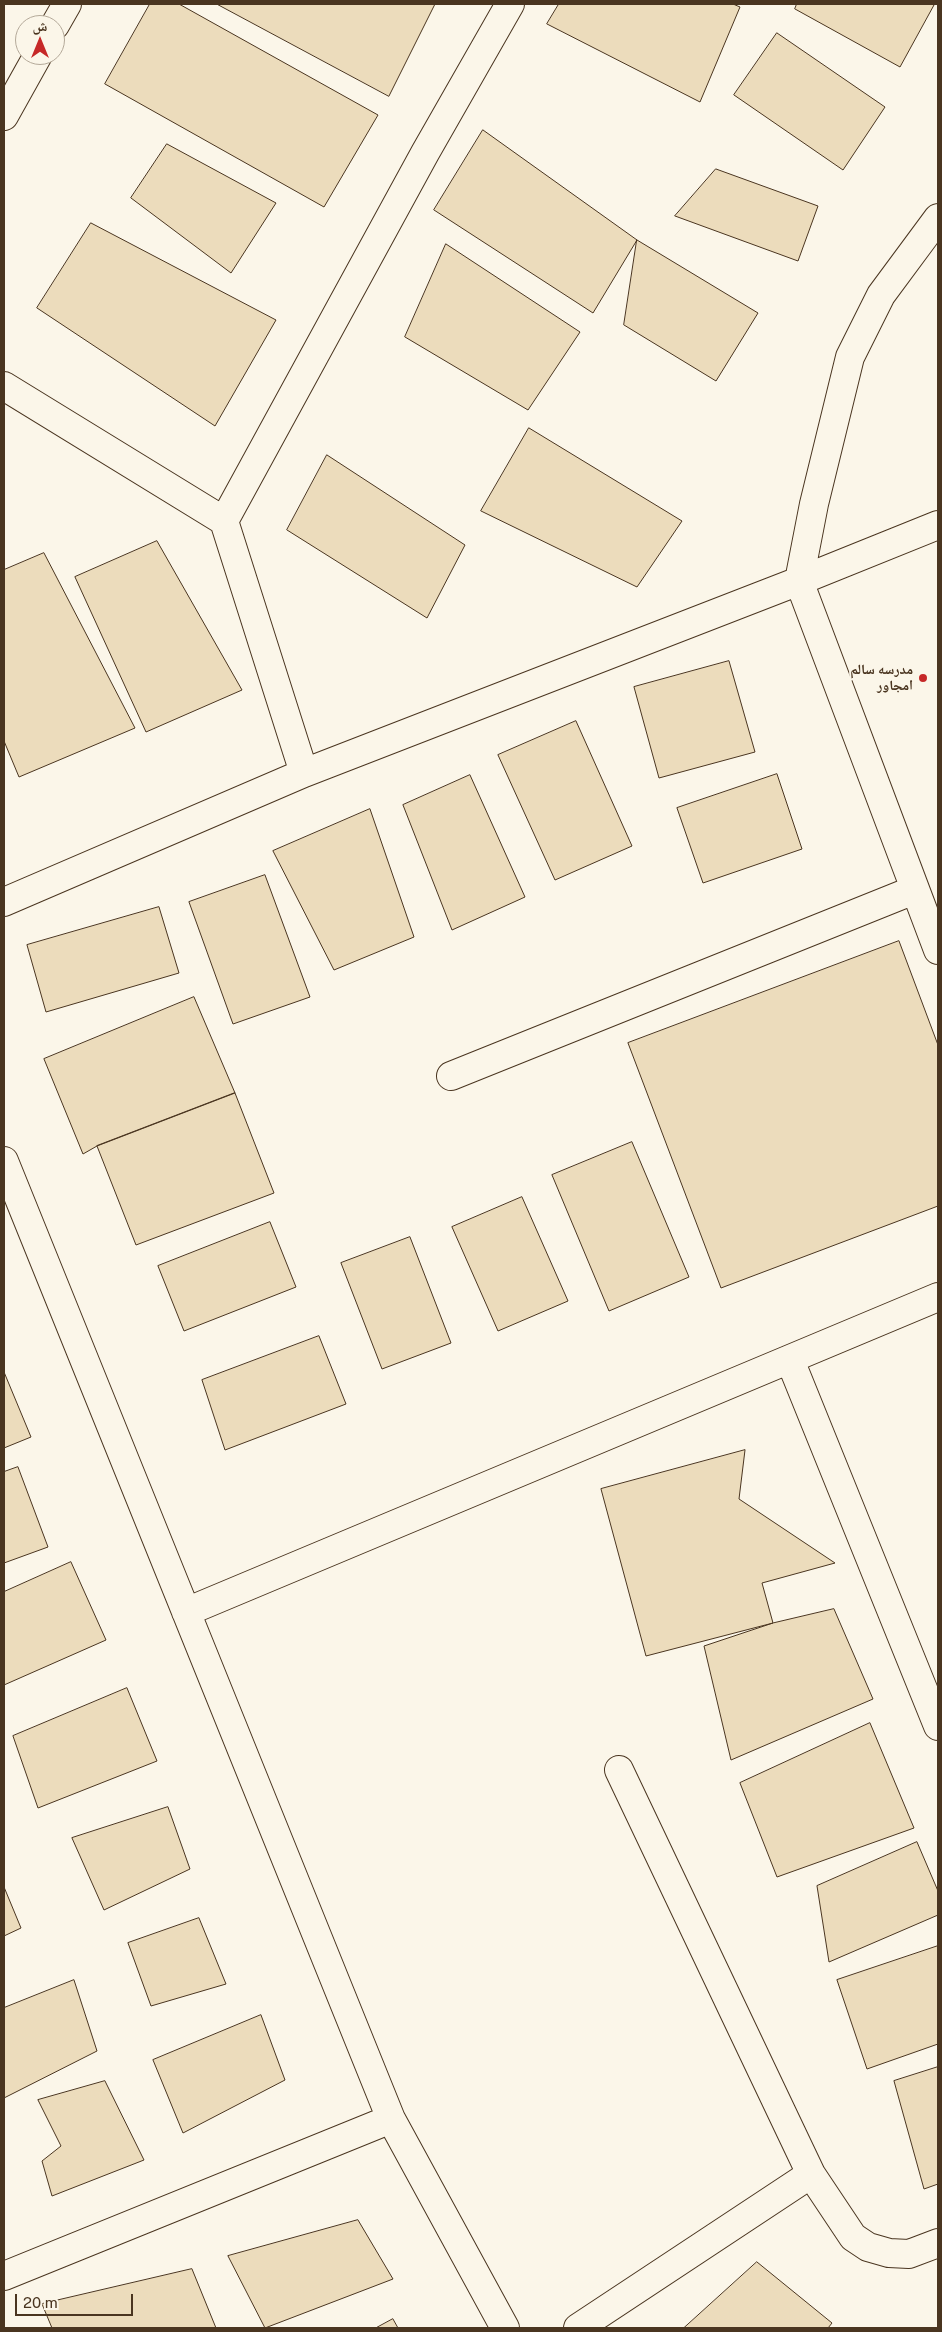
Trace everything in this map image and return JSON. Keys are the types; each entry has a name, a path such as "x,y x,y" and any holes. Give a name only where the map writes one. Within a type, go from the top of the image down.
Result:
{"street":[{"path":"61,15 67,4"},
{"path":"224,521 425,153 510,4"},
{"path":"4,116 32,65"},
{"path":"938,218 881,295 850,357 814,504 799,580 938,950"},
{"path":"4,386 224,521 304,773"},
{"path":"4,902 304,773 938,525"},
{"path":"451,1076 914,890"},
{"path":"4,1161 391,2119 504,2328"},
{"path":"186,1612 938,1297"},
{"path":"790,1360 929,1675 938,1726"},
{"path":"619,1770 811,2174 853,2237 868,2247 889,2253 909,2254 938,2243"},
{"path":"4,2276 391,2119"},
{"path":"578,2328 811,2174"}],"building":[{"path":"150,4 179,4 378,115 324,207 105,84"},
{"path":"217,4 435,4 389,96"},
{"path":"559,4 733,4 740,7 700,102 547,24"},
{"path":"797,4 934,5 900,67 795,9"},
{"path":"777,33 885,107 843,170 734,95"},
{"path":"483,130 637,240 593,313 434,210"},
{"path":"167,144 276,203 231,273 131,198"},
{"path":"716,169 818,206 798,261 675,216"},
{"path":"91,223 276,320 215,426 37,308"},
{"path":"637,240 758,313 716,381 624,325"},
{"path":"446,244 580,332 528,410 405,337"},
{"path":"529,428 682,521 637,587 481,511"},
{"path":"327,455 465,545 427,618 287,530"},
{"path":"157,541 242,690 146,732 75,577"},
{"path":"44,553 135,728 19,777 4,741 4,570"},
{"path":"729,661 755,752 659,778 634,687"},
{"path":"576,721 632,846 555,880 498,755"},
{"path":"777,774 802,849 703,883 677,808"},
{"path":"470,775 525,897 452,930 403,805"},
{"path":"370,809 414,937 334,970 273,851"},
{"path":"265,875 310,997 233,1024 189,902"},
{"path":"159,907 179,973 46,1012 27,945"},
{"path":"899,941 938,1045 938,1206 721,1288 628,1043"},
{"path":"194,997 235,1093 97,1146 83,1154 44,1059"},
{"path":"235,1093 274,1193 136,1245 97,1146"},
{"path":"632,1142 689,1277 609,1311 552,1175"},
{"path":"522,1197 568,1301 498,1331 452,1227"},
{"path":"270,1222 296,1287 184,1331 158,1266"},
{"path":"410,1237 451,1343 382,1369 341,1263"},
{"path":"319,1336 346,1404 225,1450 202,1380"},
{"path":"4,1372 31,1437 4,1448"},
{"path":"745,1450 739,1499 835,1563 762,1583 773,1623 646,1656 601,1489"},
{"path":"18,1467 48,1547 4,1563 4,1472"},
{"path":"71,1562 106,1640 4,1685 4,1592"},
{"path":"834,1609 873,1699 731,1760 704,1646 773,1623"},
{"path":"127,1688 157,1761 38,1808 13,1736"},
{"path":"870,1723 914,1828 777,1877 740,1783"},
{"path":"168,1807 190,1869 104,1910 72,1838"},
{"path":"917,1842 938,1891 938,1915 829,1962 817,1886"},
{"path":"4,1887 21,1928 4,1936"},
{"path":"199,1918 226,1984 151,2006 128,1943"},
{"path":"938,1946 938,2044 867,2069 837,1980"},
{"path":"74,1980 97,2051 4,2098 4,2008"},
{"path":"261,2015 285,2080 183,2133 153,2060"},
{"path":"938,2067 938,2184 924,2189 894,2081"},
{"path":"105,2081 144,2160 52,2196 42,2161 61,2146 38,2100"},
{"path":"358,2220 393,2279 265,2328 228,2256"},
{"path":"757,2262 832,2323 828,2328 684,2328"},
{"path":"192,2269 216,2328 52,2328 42,2304"},
{"path":"393,2319 398,2328 376,2328"}],"place":[{"name":"مدرسه سالم امجاور","path":"923,678"}]}
